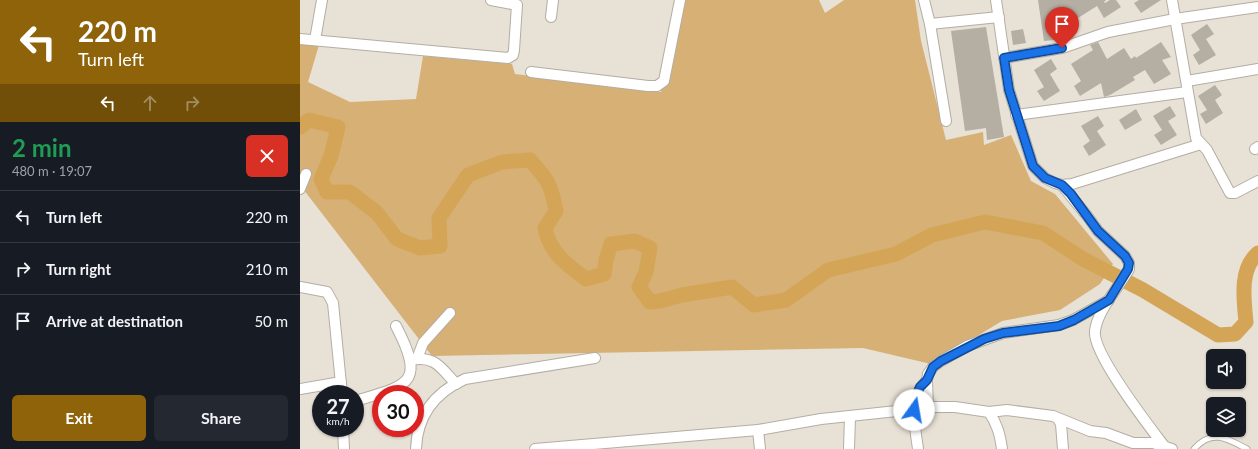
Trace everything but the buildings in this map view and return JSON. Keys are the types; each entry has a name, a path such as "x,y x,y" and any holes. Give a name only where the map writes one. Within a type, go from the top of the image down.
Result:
{"street":[{"path":"315,40 322,0"},
{"path":"300,39 508,58 513,55 514,50 517,5 492,0"},
{"path":"550,17 554,0"},
{"path":"531,72 657,86 664,81 680,0"},
{"path":"924,0 930,24 946,121"},
{"path":"996,0 1009,90 1033,166 1045,178 1062,185 1072,184 1201,144"},
{"path":"1172,0 1174,19 1187,81 1187,92 1196,138 1207,150 1230,193 1236,193 1258,181"},
{"path":"1004,58 1062,48 1108,32 1174,19 1258,7"},
{"path":"930,24 999,17"},
{"path":"1187,81 1258,70"},
{"path":"1016,115 1187,92"},
{"path":"300,189 306,174"},
{"path":"1062,185 1098,231 1125,256 1129,263 1122,282 1109,300 1098,322 1095,332 1098,346 1130,402 1168,448"},
{"path":"300,287 327,292 333,303 341,385"},
{"path":"918,449 914,410 918,391 927,380 933,367 978,341 1003,333 1059,326 1074,320 1109,300"},
{"path":"364,398 396,388 406,382 411,372 414,360 423,343 450,313"},
{"path":"396,326 414,360"},
{"path":"416,449 417,433 420,421 440,395 456,384 465,380 595,358"},
{"path":"414,360 433,361 456,384"},
{"path":"927,380 928,409"},
{"path":"300,390 341,382"},
{"path":"535,449 758,430 850,416 955,407 989,412 1007,410 1053,416 1090,431 1106,433 1131,446 1153,442 1168,448"},
{"path":"989,412 996,423 1000,434 1002,449"},
{"path":"849,449 850,416"},
{"path":"1058,419 1061,424 1063,449"},
{"path":"758,430 760,449"},
{"path":"343,437 344,449"}],"lane":[{"path":"1194,449 1205,438 1218,436 1247,449"}],"shaded area":[{"path":"675,0 819,0 825,13 844,0 915,0 921,41 946,140 983,132 984,145 1011,135 1031,181 1055,194 1113,264 1100,284 1060,310 1002,321 931,364 863,348 432,356 300,185 300,44 319,45 308,82 350,102 416,99 423,56 512,64 515,74 661,92"}],"waterway":[{"path":"300,127 309,120 338,127 331,156 321,179 327,192 350,192 377,213 397,239 420,248 440,246 439,218 468,175 502,162 530,160 545,178 552,194 556,211 545,228 547,237 560,257 586,279 604,274 606,260 611,244 635,241 650,248 646,272 639,287 650,302 732,287 754,305 786,300 828,270 896,254 932,235 985,222 1043,233 1083,259 1143,290 1218,335 1235,334 1246,322 1244,295 1245,276 1248,267 1258,253"}],"route":[{"path":"914,410 916,396 920,387 927,380 928,374 933,367 941,361 967,346 1003,333 1059,326 1074,320 1109,300 1122,282 1128,269 1129,263 1125,256 1108,242 1098,231 1071,194 1062,185 1045,178 1033,166 1009,90 1004,58 1062,48"}]}
